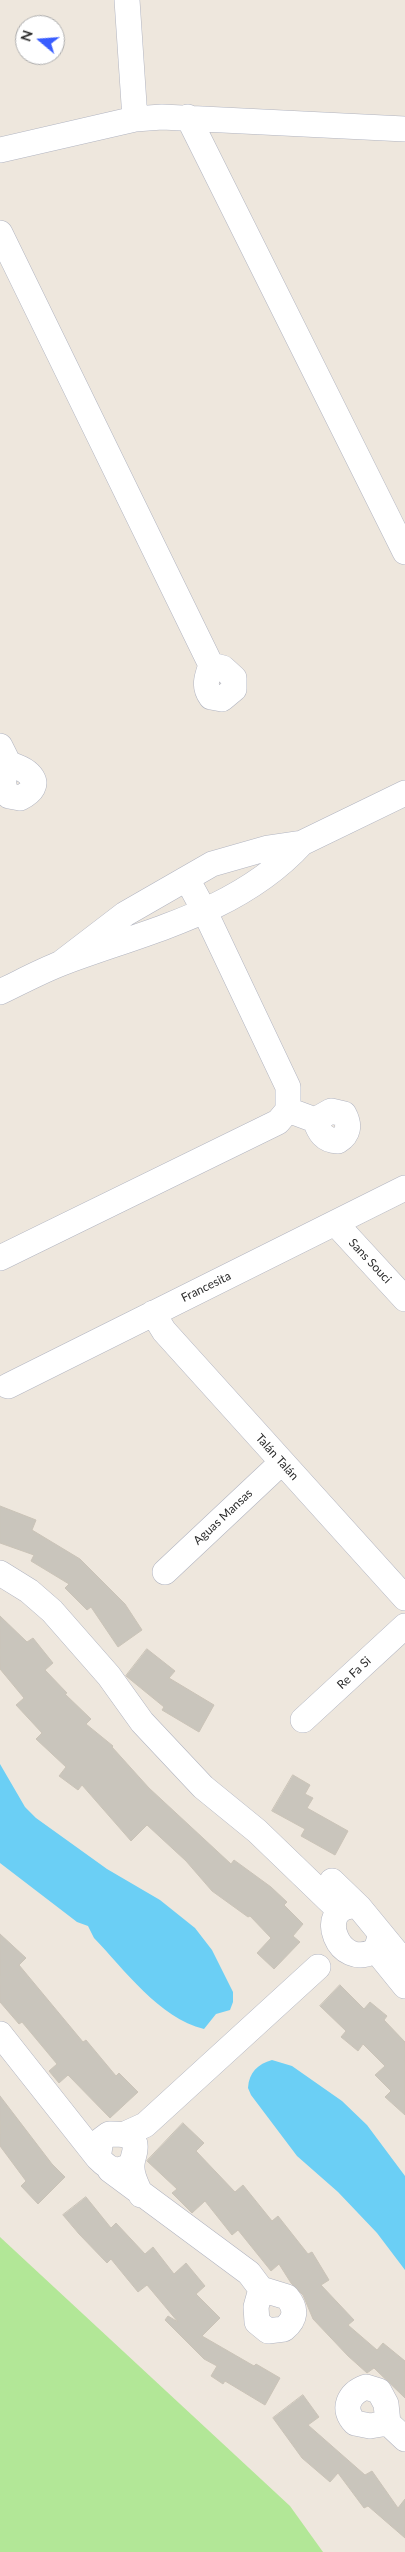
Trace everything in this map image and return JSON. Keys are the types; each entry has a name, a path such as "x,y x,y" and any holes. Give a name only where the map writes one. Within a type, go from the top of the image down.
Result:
{"street":[{"path":"127,0 136,119"},
{"path":"188,117 405,552"},
{"path":"0,150 136,119 188,117 405,129"},
{"path":"0,233 211,665"},
{"path":"61,963 125,914 212,864 237,855 302,843 404,796"},
{"path":"0,992 61,963 205,912 283,864 302,843"},
{"path":"0,1258 278,1122 288,1110 288,1087 205,912 187,879"},
{"path":"288,1110 315,1120"},
{"name":"Francesita","path":"8,1386 405,1188"},
{"name":"Sans Souci","path":"336,1224 405,1298"},
{"name":"Talán Talán","path":"153,1313 164,1331 281,1463 405,1598"},
{"name":"Aguas Mansas","path":"165,1572 281,1463"},
{"path":"0,1556 40,1580 80,1619 107,1657 109,1676"},
{"path":"0,1573 29,1591 52,1611 109,1676 142,1722 184,1765 210,1776 294,1845 344,1915 405,1986"},
{"name":"Re Fa Si","path":"303,1720 405,1626"},
{"path":"344,1915 340,1946 348,1952 372,1946 405,1963"},
{"path":"318,1967 344,1915"},
{"path":"122,2147 318,1967 372,1946"},
{"path":"0,2034 76,2128 98,2135 122,2147 141,2195 249,2273 261,2289"}],"green space":[{"path":"0,2237 290,2506 323,2552 0,2552"}],"water":[{"path":"0,1764 25,1807 36,1818 107,1869 160,1900 195,1928 212,1950 233,1992 233,2002 230,2010 216,2014 204,2029 172,2015 157,2004 130,1978 94,1938 88,1926 77,1922 0,1863"},
{"path":"272,2060 292,2066 342,2101 367,2125 405,2176 405,2270 377,2233 338,2192 297,2156 251,2095 248,2088 252,2073 262,2064"}],"building":[{"path":"0,1506 36,1520 32,1530 80,1559 125,1604 142,1630 118,1647 91,1607 87,1610 65,1588 69,1584 31,1561 34,1555 0,1543"},
{"path":"0,1616 27,1642 33,1638 53,1663 45,1670 67,1693 65,1694 91,1719 86,1724 113,1746 149,1788 231,1864 234,1860 271,1887 287,1902 284,1905 303,1924 293,1936 300,1942 274,1969 257,1953 271,1938 250,1916 248,1917 212,1891 186,1861 147,1825 131,1841 82,1785 78,1790 59,1776 66,1767 36,1739 42,1733 16,1705 24,1698 0,1669"},
{"path":"147,1649 175,1671 169,1678 214,1705 199,1732 162,1710 164,1707 126,1676"},
{"path":"293,1775 310,1785 305,1794 313,1798 307,1808 348,1831 335,1855 301,1836 305,1829 272,1811"},
{"path":"0,1934 26,1958 19,1965 83,2042 86,2040 116,2076 119,2073 138,2092 110,2118 68,2075 59,2083 49,2071 57,2064 22,2022 19,2024 0,2002"},
{"path":"340,1985 364,2009 370,2002 387,2016 384,2020 405,2042 405,2115 385,2097 391,2091 375,2075 385,2066 363,2044 358,2051 341,2037 346,2031 320,2006"},
{"path":"0,2096 52,2164 65,2177 38,2204 21,2186 26,2181 0,2146"},
{"path":"183,2123 204,2143 196,2151 235,2192 243,2185 272,2221 278,2216 308,2254 312,2252 329,2280 321,2285 354,2320 348,2325 377,2350 383,2343 405,2361 405,2398 374,2368 367,2373 313,2319 303,2295 291,2283 279,2264 271,2271 238,2230 232,2235 205,2201 192,2213 172,2193 177,2189 147,2161"},
{"path":"86,2197 111,2228 116,2223 145,2254 153,2247 174,2274 186,2263 205,2286 196,2294 220,2318 202,2336 254,2366 256,2364 280,2378 265,2405 225,2381 223,2384 211,2376 217,2366 204,2359 165,2320 168,2316 178,2322 147,2285 138,2292 111,2259 107,2263 79,2234 63,2215"},
{"path":"303,2395 319,2417 308,2425 365,2475 372,2471 398,2508 405,2499 405,2538 368,2506 364,2508 338,2473 330,2482 302,2458 273,2418"}]}
